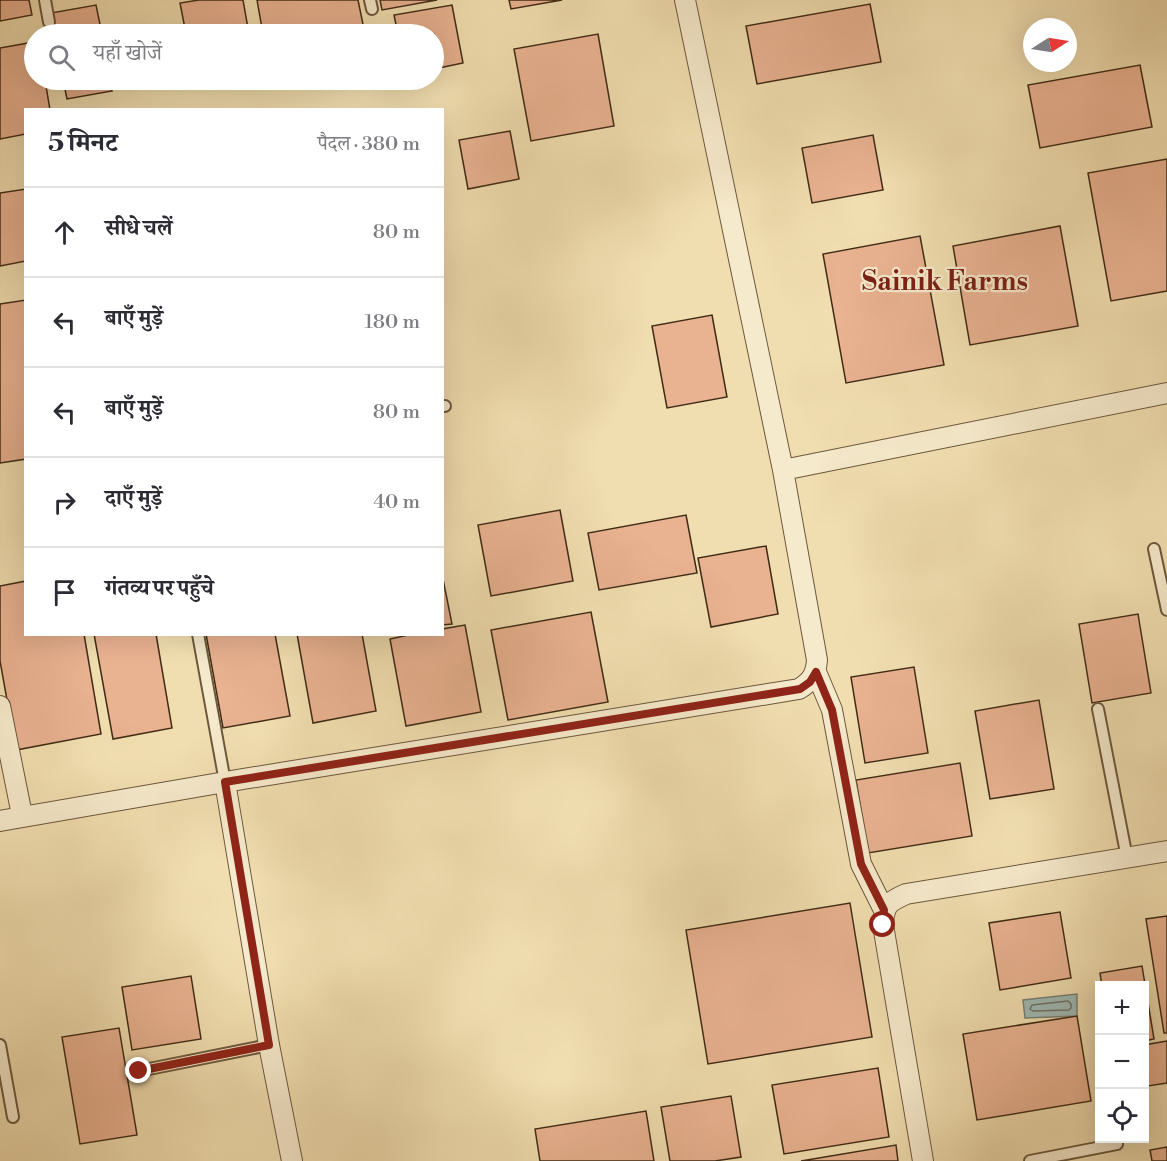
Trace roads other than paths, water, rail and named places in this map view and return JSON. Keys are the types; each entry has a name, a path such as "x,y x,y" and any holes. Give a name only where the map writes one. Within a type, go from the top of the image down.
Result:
{"street":[{"path":"0,821 225,782 800,689 810,682 816,672 817,660 783,470 685,0"},
{"path":"783,470 1167,393"},
{"path":"816,672 832,710 861,864 884,910 883,925 923,1161"},
{"path":"0,706 21,810 25,816"},
{"path":"225,782 269,1045 292,1161"},
{"path":"884,910 892,900 906,894 1167,851"}],"lane":[{"path":"45,0 49,22"},
{"path":"1154,549 1167,610"},
{"path":"198,636 225,782"},
{"path":"1098,709 1127,858"},
{"path":"139,1071 269,1045"},
{"path":"0,1046 13,1117"},
{"path":"1030,1161 1117,1144"}],"water":[{"path":"1077,994 1077,1016 1025,1018 1023,1000"}],"district":[{"name":"Sainik Farms","path":"945,281"}]}
